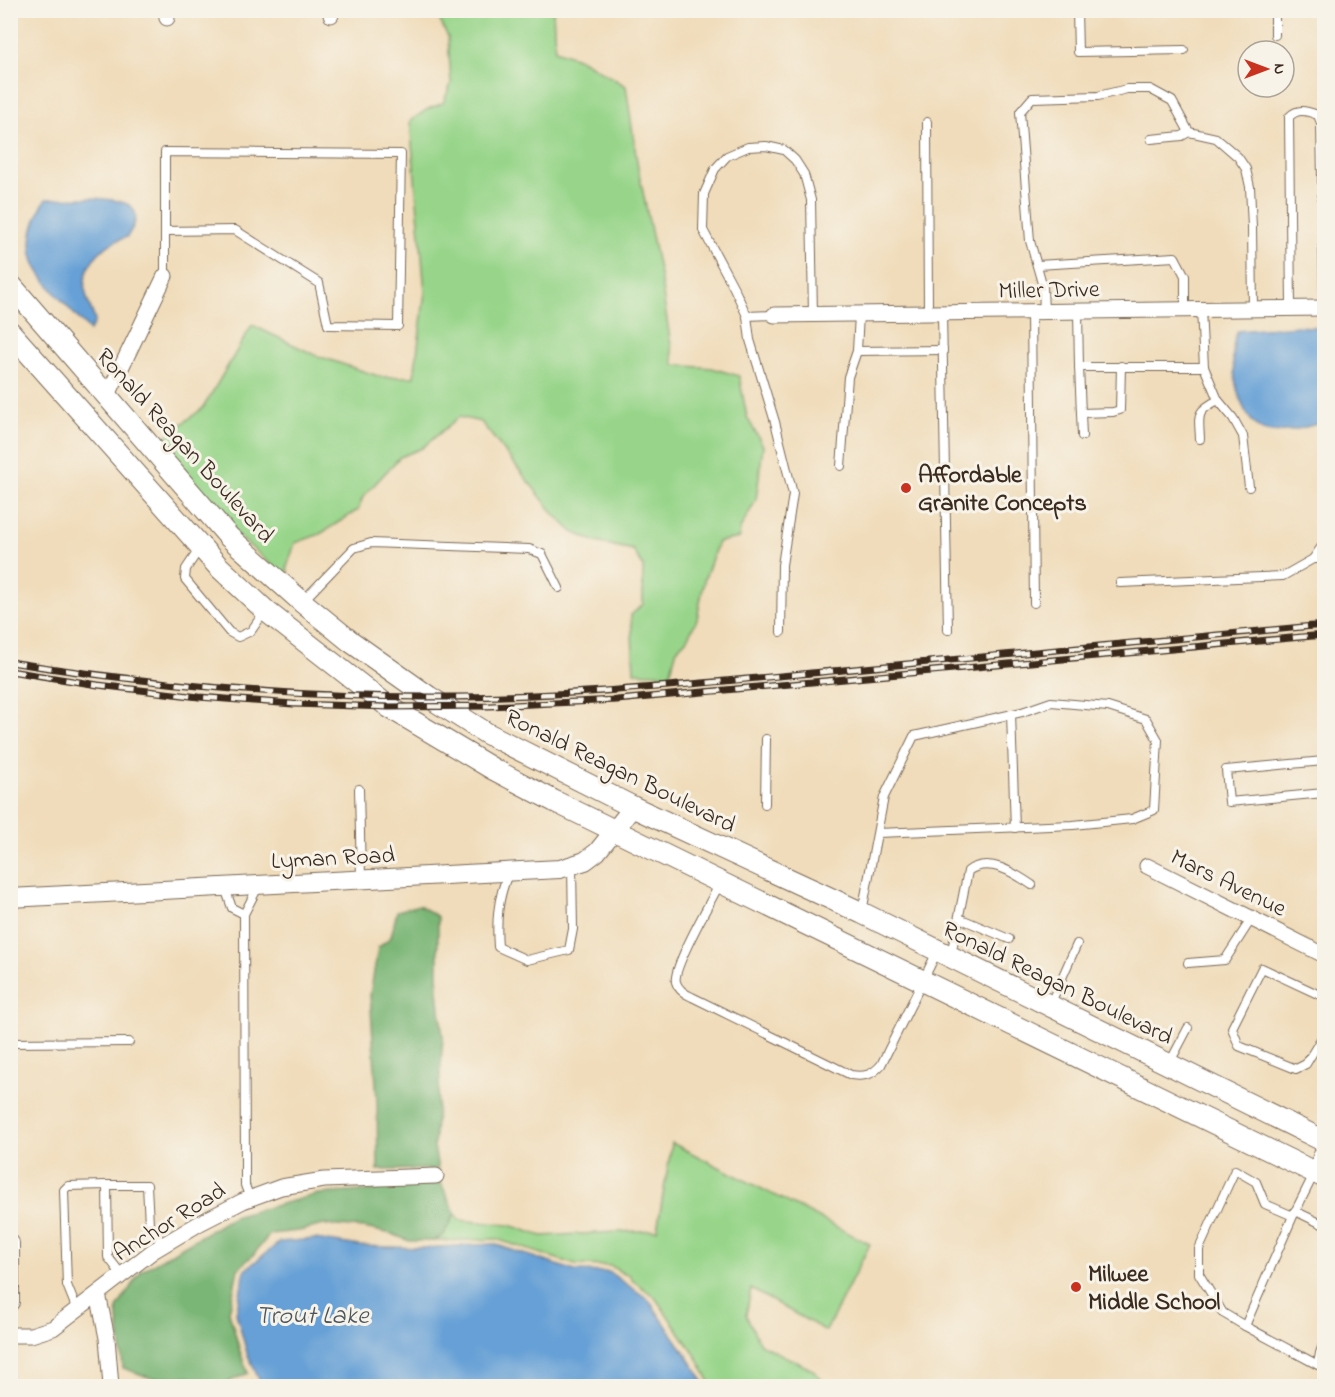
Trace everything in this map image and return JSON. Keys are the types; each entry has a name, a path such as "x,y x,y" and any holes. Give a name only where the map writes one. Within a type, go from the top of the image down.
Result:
{"main road":[{"name":"Ronald Reagan Boulevard","path":"10,284 229,537 350,641 436,702 486,733 633,807 862,913 1324,1141"},
{"path":"10,332 218,566 266,611 389,706 493,769 1320,1175"}],"street":[{"path":"107,397 165,276"},
{"name":"Miller Drive","path":"774,315 1324,308"},
{"name":"Lyman Road","path":"10,898 560,869 585,861 597,852 633,807"},
{"name":"Mars Avenue","path":"1147,866 1324,955"},
{"path":"1320,1175 1324,1148"},
{"name":"Anchor Road","path":"10,1335 31,1335 53,1328 163,1245 200,1223 281,1187 324,1180 436,1176"},
{"path":"10,1243 10,1302"},
{"path":"98,1294 107,1338 111,1386"}],"lane":[{"path":"1077,10 1078,52 1185,50"},
{"path":"1275,10 1275,35"},
{"path":"1034,603 1038,312 1043,287 1030,241 1020,112 1032,99 1098,96 1127,88 1150,89 1172,101 1189,132"},
{"path":"1291,308 1289,117 1295,112 1305,111 1318,115 1321,123 1324,297"},
{"path":"927,122 935,313 943,350 948,630"},
{"path":"1151,139 1182,136 1189,132 1216,138 1238,157 1246,169 1252,217 1253,309"},
{"path":"781,632 782,565 793,494 775,422 750,340 747,316 704,230 704,194 715,169 727,156 748,147 766,146 784,150 795,160 804,174 811,200 813,315"},
{"path":"165,231 235,230 319,283 328,325 398,326 401,154 165,152 165,231 165,276"},
{"path":"1037,265 1176,256 1185,276 1185,310"},
{"path":"1201,309 1204,367 1218,400 1233,418 1243,436 1249,487"},
{"path":"1078,311 1082,436"},
{"path":"841,466 848,377 857,351 859,314"},
{"path":"747,316 774,315"},
{"path":"857,351 943,350"},
{"path":"1081,413 1120,410 1121,366"},
{"path":"1079,367 1204,367"},
{"path":"1200,439 1200,415 1203,408 1218,400"},
{"path":"302,602 354,548 371,543 529,549 542,554 559,588"},
{"path":"1120,583 1283,576 1313,559 1324,543"},
{"path":"201,546 186,569 185,579 229,632 238,637 251,631 266,611"},
{"path":"1313,559 1324,559"},
{"path":"862,913 884,797 914,736 1011,714 1050,702 1108,707 1146,718 1158,740 1154,810 1132,819 1073,825 878,833"},
{"path":"1011,714 1015,828"},
{"path":"765,804 766,739"},
{"path":"1324,761 1226,770 1229,801 1324,793"},
{"path":"359,789 361,880"},
{"path":"509,872 500,895 496,924 498,947 527,960 569,950 573,929 572,865"},
{"path":"721,881 676,973 675,981 679,988 692,997 852,1075 861,1076 869,1075 881,1065 922,980 944,953 959,918 968,872 974,867 1008,868 1032,885"},
{"path":"250,1199 245,1185 244,1168 244,914 258,886"},
{"path":"225,888 232,908 244,914"},
{"path":"959,918 1009,939"},
{"path":"1188,963 1225,960 1252,918"},
{"path":"1050,1006 1077,944"},
{"path":"1324,997 1262,968 1232,1028 1239,1046 1296,1069 1306,1064 1324,1034"},
{"path":"1169,1065 1188,1028"},
{"path":"10,1043 129,1042"},
{"path":"1324,1225 1265,1204 1256,1182 1235,1170 1199,1249 1199,1274 1222,1313 1318,1365 1324,1342"},
{"path":"1245,1326 1294,1214 1320,1175"},
{"path":"107,1185 108,1257 122,1275"},
{"path":"77,1310 66,1285 64,1190 68,1186 147,1185 149,1224 163,1245"}],"green space":[{"path":"553,10 555,50 580,59 626,86 638,168 660,275 674,365 712,368 739,376 747,417 763,446 756,500 740,529 739,538 718,542 704,581 697,619 687,639 677,649 670,674 634,672 631,615 643,604 643,566 633,550 596,542 573,532 555,515 481,422 459,417 422,448 400,457 363,497 358,510 320,534 295,543 287,567 288,572 282,574 235,533 157,443 203,408 252,325 315,355 381,377 414,377 425,292 410,121 428,109 443,103 451,84 448,37 435,11"},
{"path":"419,905 438,917 438,990 443,1038 434,1146 438,1169 378,1170 377,1100 370,995 378,948 391,937 397,911"},
{"path":"672,1143 870,1244 826,1331 751,1289 746,1315 760,1344 813,1370 827,1386 712,1386 696,1356 654,1296 632,1280 630,1275 611,1266 576,1265 496,1239 433,1241 443,1236 455,1213 459,1220 509,1225 542,1236 657,1230"},
{"path":"441,1183 455,1213 443,1236 433,1241 409,1241 392,1234 364,1228 324,1225 299,1231 270,1234 238,1269 229,1312 248,1373 220,1386 194,1386 189,1377 151,1378 123,1368 117,1308 141,1271 233,1217 318,1194 378,1190 378,1185"}],"water":[{"path":"46,199 107,199 128,205 135,213 134,224 127,237 100,252 89,268 85,287 95,321 90,331 51,288 34,262 32,237"},
{"path":"1297,326 1324,328 1324,422 1292,430 1267,431 1252,422 1240,398 1233,355 1237,331"},
{"name":"Trout Lake","path":"315,1239 360,1246 423,1248 494,1244 575,1271 609,1272 648,1299 706,1386 262,1386 247,1353 236,1313 245,1270 280,1242"}],"railway":[{"path":"10,662 165,683 269,692 478,697 687,685 1324,625"},
{"path":"10,671 98,685 199,697 293,704 389,707 489,706 617,700 1324,635"}],"place":[{"name":"Affordable Granite Concepts","path":"906,488"},
{"name":"Milwee Middle School","path":"1076,1287"}]}
